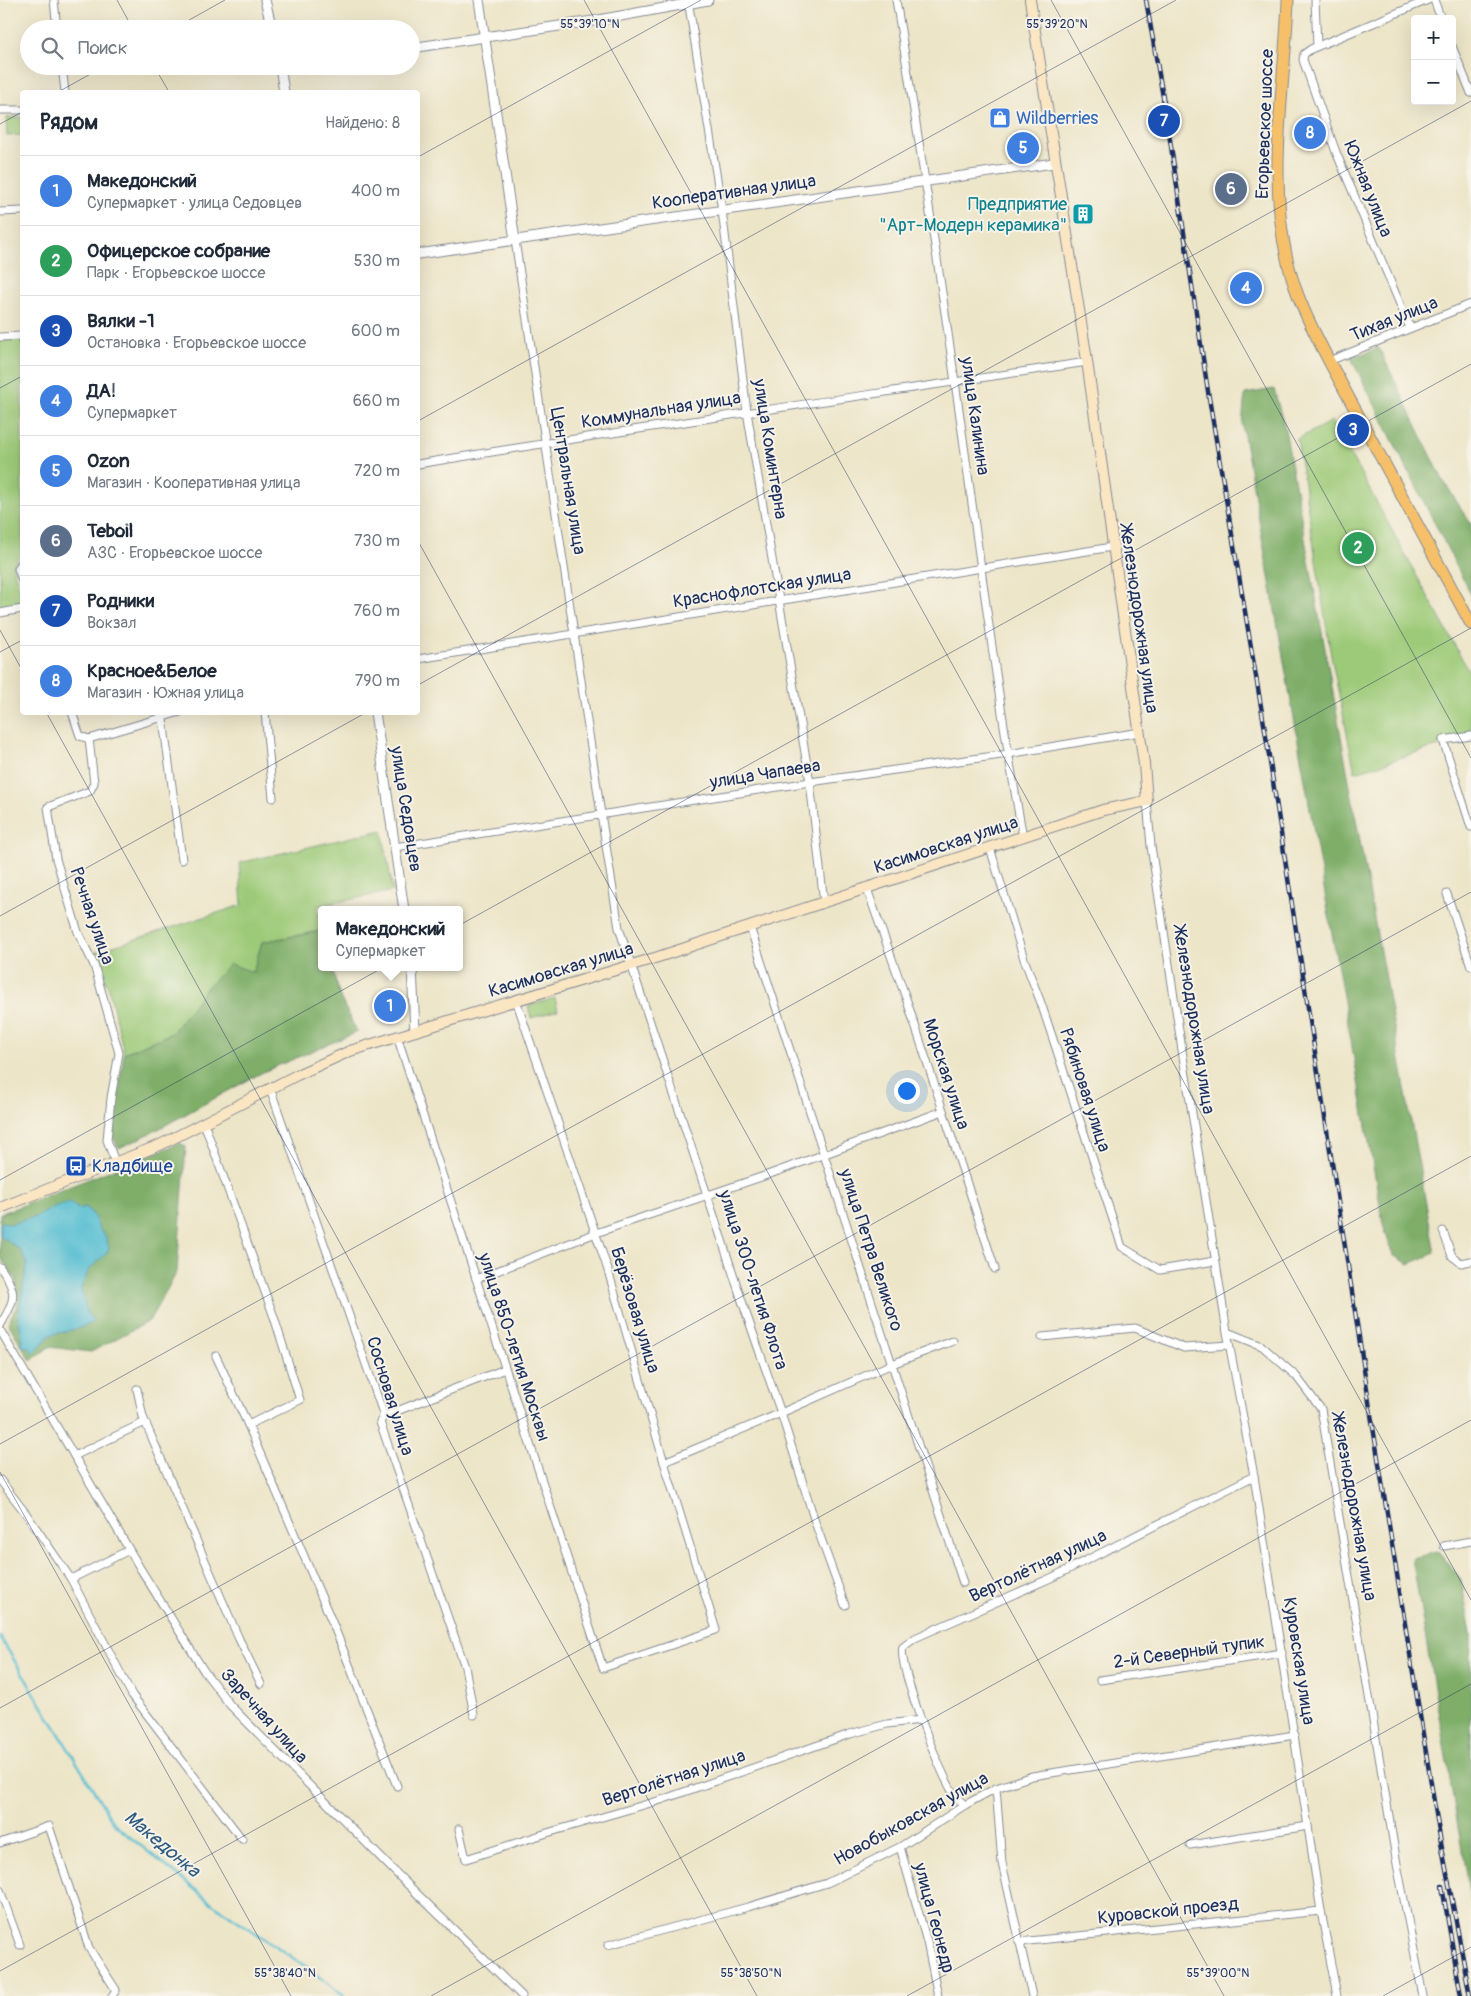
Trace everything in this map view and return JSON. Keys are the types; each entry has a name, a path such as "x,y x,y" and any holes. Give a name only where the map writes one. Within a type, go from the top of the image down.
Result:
{"main road":[{"name":"Железнодорожная улица","path":"1030,0 1054,164 1087,362 1140,732 1146,801"},
{"name":"Егорьевское шоссе","path":"1288,0 1279,141 1280,218 1293,282 1307,318 1329,362 1471,624"},
{"name":"Касимовская улица","path":"0,1208 160,1144 331,1058 415,1030 631,966 1103,810 1146,801"}],"street":[{"path":"54,0 56,20"},
{"path":"265,0 270,20"},
{"name":"Центральная улица","path":"479,0 600,814 619,926 631,966"},
{"path":"420,47 593,21 688,2 708,0"},
{"name":"улица Калинина","path":"896,0 955,383 1008,754 1023,837"},
{"path":"1315,0 1317,46 1428,0"},
{"path":"1434,0 1440,15"},
{"name":"улица Коминтерна","path":"688,2 722,210 748,412 810,782 824,903"},
{"name":"Южная улица","path":"1317,46 1304,54 1303,60 1336,152 1410,328"},
{"path":"1456,56 1471,93"},
{"path":"63,75 65,90"},
{"path":"283,75 284,90"},
{"path":"0,110 20,110"},
{"name":"Кооперативная улица","path":"420,254 1054,164"},
{"path":"0,212 20,211"},
{"name":"Тихая улица","path":"1329,362 1471,304"},
{"path":"0,337 20,336"},
{"name":"Коммунальная улица","path":"420,464 748,412 955,383 1087,362"},
{"name":"Краснофлотская улица","path":"420,659 781,602 1112,547"},
{"path":"0,613 20,609"},
{"path":"73,715 80,736 89,739 163,715 182,860"},
{"path":"265,715 273,798"},
{"name":"улица Седовцев","path":"375,715 403,906"},
{"name":"улица Чапаева","path":"395,847 810,782 1008,754 1140,732"},
{"path":"1471,736 1443,740 1471,827"},
{"name":"Речная улица","path":"89,739 94,783 90,791 48,807 56,859 78,932 94,965 119,1053 106,1140 115,1162"},
{"name":"Железнодорожная улица","path":"1146,801 1184,1064 1227,1332 1262,1346 1296,1376 1321,1409 1397,1864 1424,1996"},
{"name":"Рябиновая улица","path":"990,848 1024,959 1041,1003 1122,1247 1160,1270 1215,1261"},
{"name":"Морская улица","path":"867,889 906,998 994,1269"},
{"path":"1447,894 1471,966"},
{"name":"улица Петра Великого","path":"750,927 963,1583"},
{"name":"улица 300-летия Флота","path":"631,966 781,1414 816,1525 845,1604"},
{"path":"412,971 415,1030"},
{"name":"Берёзовая улица","path":"516,1000 610,1276 664,1462 716,1630"},
{"name":"улица 850-летия Москвы","path":"397,1036 603,1668 716,1630"},
{"name":"Сосновая улица","path":"270,1088 384,1416 380,1422 465,1667 474,1714"},
{"path":"476,1279 596,1233 943,1111"},
{"path":"204,1123 274,1317 300,1400 248,1425"},
{"path":"1443,1231 1452,1256 1461,1263 1471,1261"},
{"name":"Заречная улица","path":"0,1267 10,1282 13,1301 0,1328 129,1550 204,1671 230,1705 401,1878 522,1996"},
{"path":"1042,1337 1135,1328 1184,1348 1229,1345"},
{"name":"Куровская улица","path":"1227,1332 1254,1476 1321,1910 1337,1996"},
{"path":"664,1462 781,1414 892,1364 953,1340"},
{"path":"216,1356 248,1425 333,1624 397,1786"},
{"path":"384,1416 505,1369"},
{"path":"136,1389 145,1422 239,1639 261,1684"},
{"path":"74,1456 145,1422"},
{"name":"Вертолётная улица","path":"965,1805 954,1794 921,1720 902,1653 906,1644 915,1638 1053,1577 1254,1476"},
{"path":"0,1480 27,1515 71,1579 132,1695 242,1839"},
{"path":"1444,1546 1471,1541"},
{"path":"71,1579 129,1550"},
{"name":"2-й Северный тупик","path":"1100,1680 1282,1653"},
{"name":"Вертолётная улица","path":"459,1829 466,1859 661,1800 850,1734 887,1724 921,1720"},
{"name":"Новобыковская улица","path":"608,1945 748,1908 827,1884 900,1847 965,1805 996,1788 1032,1776 1295,1735"},
{"path":"996,1788 1002,1863 1032,1996"},
{"path":"0,1843 49,1826 89,1948 116,1990 112,1996"},
{"path":"1190,1845 1308,1826"},
{"name":"улица Геонедр","path":"900,1847 927,1942 938,1996"},
{"path":"0,1890 20,1945"},
{"name":"Куровской проезд","path":"1019,1942 1321,1910"}],"green space":[{"path":"20,117 20,135 7,136 6,118"},
{"path":"20,339 20,555 13,566 20,590 20,604 0,608 0,341"},
{"path":"1379,348 1443,480 1471,524 1471,595 1351,358"},
{"path":"1274,389 1285,429 1435,1253 1409,1264 1393,1255 1384,1228 1242,424 1245,394"},
{"path":"1332,421 1471,675 1471,741 1427,749 1355,772 1331,656 1297,439"},
{"path":"382,830 393,891 318,906 318,932 262,942 253,972 208,986 172,1033 124,1053 109,990 95,952 242,905 239,863"},
{"path":"318,932 318,971 333,971 340,997 357,1032 263,1072 151,1133 119,1148 112,1136 124,1053 172,1033 208,986 230,964 253,972 262,942"},
{"path":"555,998 558,1010 531,1018 528,1006"},
{"path":"180,1143 186,1146 177,1272 149,1321 91,1352 49,1347 31,1361 8,1323 17,1305 16,1279 0,1257 0,1214"},
{"path":"1438,1552 1461,1579 1471,1634 1471,1903 1412,1558"}],"water":[{"path":"70,1202 78,1209 85,1207 94,1216 99,1229 105,1235 109,1248 106,1254 89,1270 81,1288 87,1314 93,1319 92,1323 80,1328 50,1335 33,1354 29,1347 23,1347 21,1344 23,1341 18,1316 27,1264 21,1251 0,1235 0,1224 4,1222 11,1224 38,1216 53,1207"}],"waterway":[{"name":"Македонка","path":"0,1637 115,1825 213,1904 305,1966 344,1996"}],"railway":[{"path":"1146,0 1167,120 1209,398 1265,730 1372,1421 1438,1826 1470,1996"},
{"path":"1442,1886 1461,1996"}],"place":[{"name":"Wildberries","path":"1000,118"},
{"name":"Родники","path":"1164,121"},
{"name":"Красное&Белое","path":"1310,133"},
{"name":"Ozon","path":"1023,148"},
{"name":"Teboil","path":"1231,189"},
{"name":"Предприятие \"Арт-Модерн керамика\"","path":"1083,214"},
{"name":"ДА!","path":"1246,288"},
{"name":"Вялки -1","path":"1353,430"},
{"name":"Офицерское собрание","path":"1358,548"},
{"name":"Македонский","path":"390,1006"},
{"name":"Кладбище","path":"76,1166"}]}
